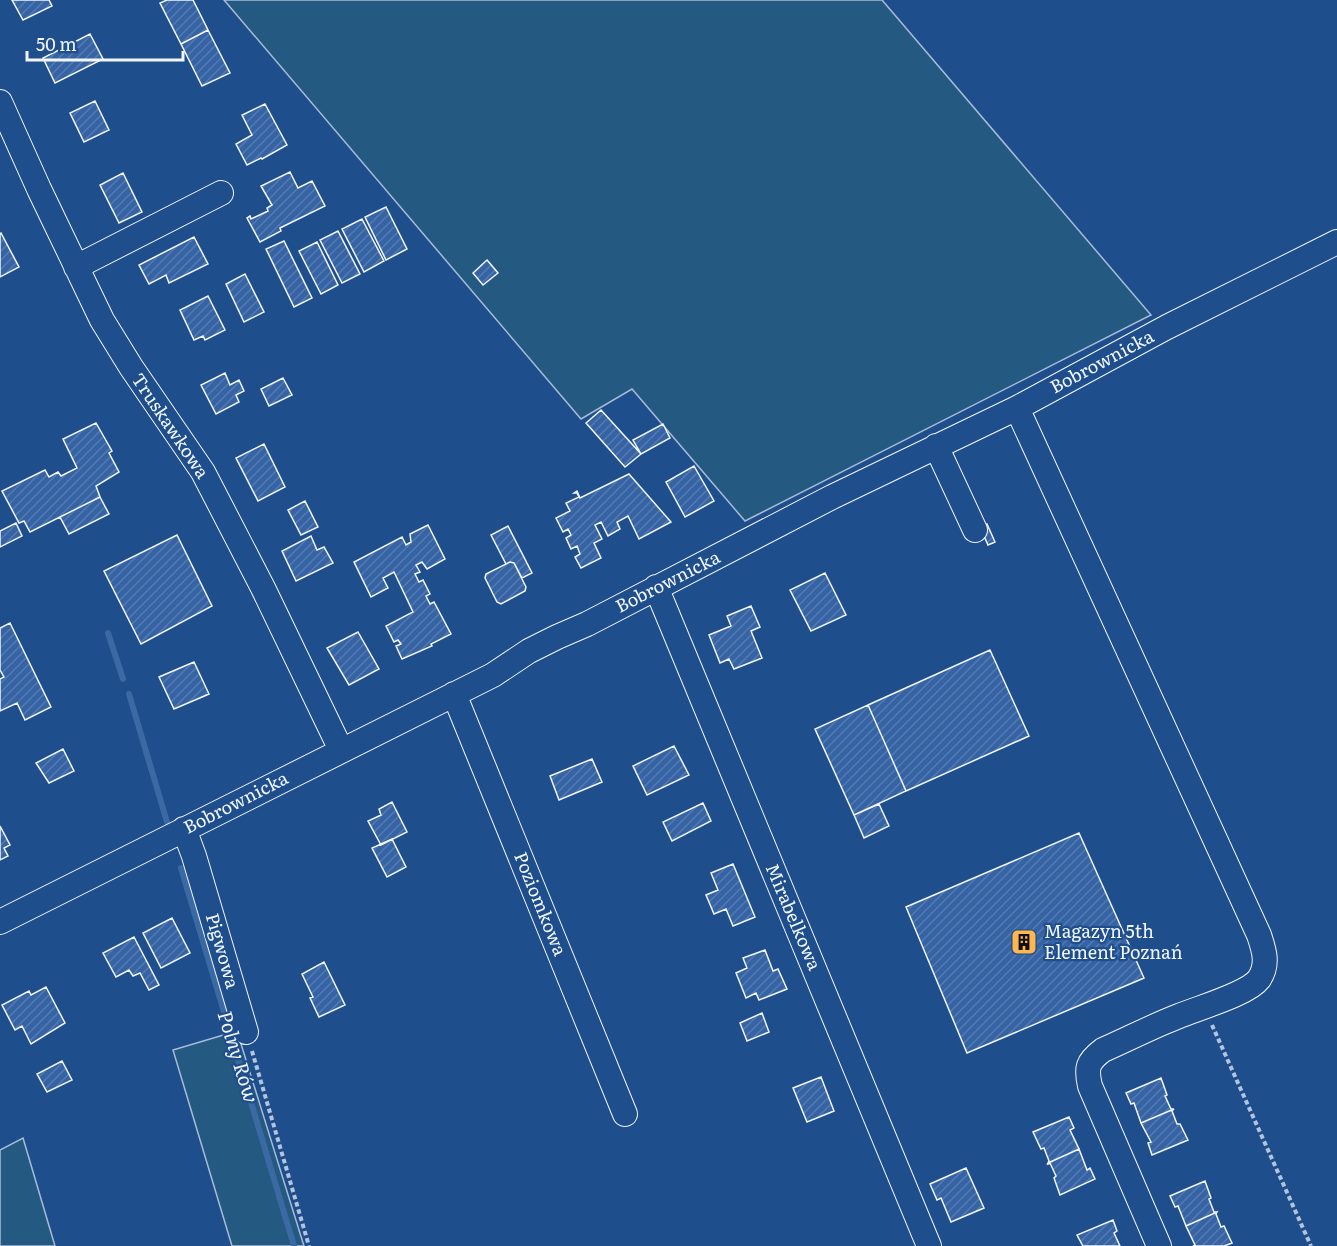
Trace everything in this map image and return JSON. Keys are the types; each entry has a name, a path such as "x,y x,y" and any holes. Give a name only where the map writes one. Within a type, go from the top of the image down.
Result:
{"street":[{"name":"Truskawkowa","path":"0,102 8,141 102,320 131,367 203,472 263,588 340,750"},
{"path":"76,267 221,193"},
{"name":"Bobrownicka","path":"0,922 493,675 529,651 936,446 1017,408 1167,327 1337,242"},
{"path":"1017,408 1266,954 1265,969 1258,981 1246,989 1102,1050 1092,1058 1087,1071 1090,1086 1159,1246"},
{"path":"936,446 975,530"},
{"name":"Mirabelkowa","path":"656,587 929,1246"},
{"name":"Poziomkowa","path":"454,694 625,1114"},
{"name":"Pigwowa","path":"184,829 246,1032"}],"path":[{"path":"1204,1008 1311,1246"},
{"path":"246,1032 309,1246"}],"shaded area":[{"path":"224,0 882,0 1151,315 745,521 632,389 581,419"},
{"path":"237,1031 304,1246 232,1246 173,1050"},
{"path":"23,1138 55,1246 0,1246 0,1150"}],"building":[{"path":"12,0 49,0 52,6 23,20"},
{"path":"167,0 193,0 208,30 181,44 160,3"},
{"path":"208,30 230,73 202,86 181,44"},
{"path":"90,34 103,59 55,83 43,58"},
{"path":"95,101 109,130 84,142 70,113"},
{"path":"265,104 287,145 247,165 236,144 252,135 242,115"},
{"path":"290,172 298,188 312,181 325,206 280,228 281,231 260,242 247,218 250,216 251,219 268,211 267,208 272,205 261,186"},
{"path":"123,173 142,212 119,223 100,185"},
{"path":"386,207 407,249 386,260 365,217"},
{"path":"362,219 384,261 364,272 342,229"},
{"path":"338,231 360,274 342,283 320,240"},
{"path":"0,234 19,267 0,277"},
{"path":"194,237 208,264 169,283 166,275 149,284 139,265"},
{"path":"284,241 312,298 294,307 266,249"},
{"path":"317,242 338,285 321,294 299,251"},
{"path":"487,260 498,273 483,285 473,273"},
{"path":"245,274 264,312 244,322 226,284"},
{"path":"208,296 225,330 205,340 203,336 194,340 180,310"},
{"path":"225,373 230,385 239,380 244,391 236,395 239,402 216,414 201,385"},
{"path":"283,378 292,395 269,406 261,389"},
{"path":"601,410 641,454 625,467 586,423"},
{"path":"96,423 112,451 109,453 119,472 96,486 100,497 30,532 24,521 19,523 2,491 45,470 49,477 58,472 61,476 77,468 63,439"},
{"path":"663,424 670,438 641,454 633,440"},
{"path":"264,444 285,487 258,501 236,458"},
{"path":"694,466 714,501 685,517 666,482"},
{"path":"629,474 671,522 639,539 628,516 617,522 620,529 608,536 601,522 595,525 602,539 594,543 601,558 581,568 575,557 580,554 577,546 571,549 566,538 571,535 568,529 563,532 556,518 570,511 566,503 579,497 577,493 574,493 577,491 580,498"},
{"path":"100,497 109,514 69,534 60,517"},
{"path":"305,501 318,527 301,535 288,510"},
{"path":"16,523 22,536 0,547 0,531"},
{"path":"987,524 995,542 988,545 980,527"},
{"path":"428,525 445,559 427,569 422,562 416,565 420,572 415,574 419,582 423,580 430,594 426,596 430,604 434,602 451,634 431,644 432,646 402,659 396,646 401,644 398,640 394,642 386,626 413,612 394,572 383,578 388,588 371,597 354,562 402,537 406,545 411,542 410,534"},
{"path":"508,526 532,573 522,578 514,563 506,564 491,535"},
{"path":"177,535 212,606 141,644 104,571"},
{"path":"311,536 317,550 324,547 333,563 296,581 282,551"},
{"path":"510,562 514,563 526,587 525,591 501,604 497,602 485,578 486,574"},
{"path":"825,573 846,615 811,631 790,590"},
{"path":"751,606 760,627 751,631 762,658 734,669 729,659 720,663 709,635 731,626 727,616"},
{"path":"10,623 51,707 25,720 17,703 0,711 0,679 4,677 0,670 0,628"},
{"path":"358,632 379,669 349,685 327,648"},
{"path":"990,650 1029,736 906,791 868,705"},
{"path":"194,662 209,694 174,709 159,677"},
{"path":"868,705 906,791 854,815 815,729"},
{"path":"674,746 689,775 647,795 633,766"},
{"path":"63,749 74,771 49,783 36,763"},
{"path":"592,759 602,782 559,800 550,776"},
{"path":"392,802 407,832 381,845 368,821 381,815 379,809"},
{"path":"703,803 711,821 672,841 663,822"},
{"path":"879,804 889,826 864,838 854,815"},
{"path":"0,826 10,845 4,848 8,856 0,860"},
{"name":"Magazyn 5th Element Poznań","path":"1079,833 1144,978 967,1053 906,907"},
{"path":"392,839 406,867 387,877 372,848"},
{"path":"733,864 755,917 733,926 726,909 714,914 706,895 718,890 711,873"},
{"path":"172,918 190,953 161,968 143,933"},
{"path":"134,937 159,985 149,990 140,973 133,976 129,970 116,977 103,953"},
{"path":"765,950 773,971 778,969 787,989 759,1000 756,993 746,998 736,973 747,968 743,958"},
{"path":"324,962 345,1005 319,1017 302,974"},
{"path":"46,987 65,1023 31,1044 22,1026 15,1030 2,1005 29,991 31,995"},
{"path":"762,1013 769,1032 747,1041 740,1023"},
{"path":"62,1061 72,1080 47,1092 37,1074"},
{"path":"821,1077 834,1111 807,1122 793,1088"},
{"path":"1161,1078 1167,1095 1165,1096 1171,1109 1174,1109 1141,1123 1134,1103 1131,1104 1126,1093"},
{"path":"1174,1109 1172,1111 1177,1124 1180,1124 1188,1140 1152,1155 1148,1143 1151,1142 1141,1123"},
{"path":"1069,1117 1074,1128 1070,1130 1079,1149 1048,1163 1044,1148 1041,1149 1033,1132"},
{"path":"1079,1149 1087,1170 1090,1168 1095,1179 1060,1195 1054,1178 1056,1176 1048,1163"},
{"path":"966,1168 984,1208 951,1222 941,1198 937,1200 930,1184"},
{"path":"1205,1181 1214,1212 1217,1212 1186,1226 1178,1206 1175,1207 1170,1196"},
{"path":"1217,1212 1221,1227 1224,1226 1232,1243 1224,1246 1193,1246 1195,1245 1186,1226"},
{"path":"1113,1220 1117,1231 1114,1233 1120,1246 1083,1246 1077,1235"}],"waterway":[{"path":"108,633 123,679"},
{"path":"129,694 167,822"},
{"name":"Polny Rów","path":"181,868 294,1246"}],"place":[{"name":"Magazyn 5th Element Poznań","path":"1024,942"}]}
